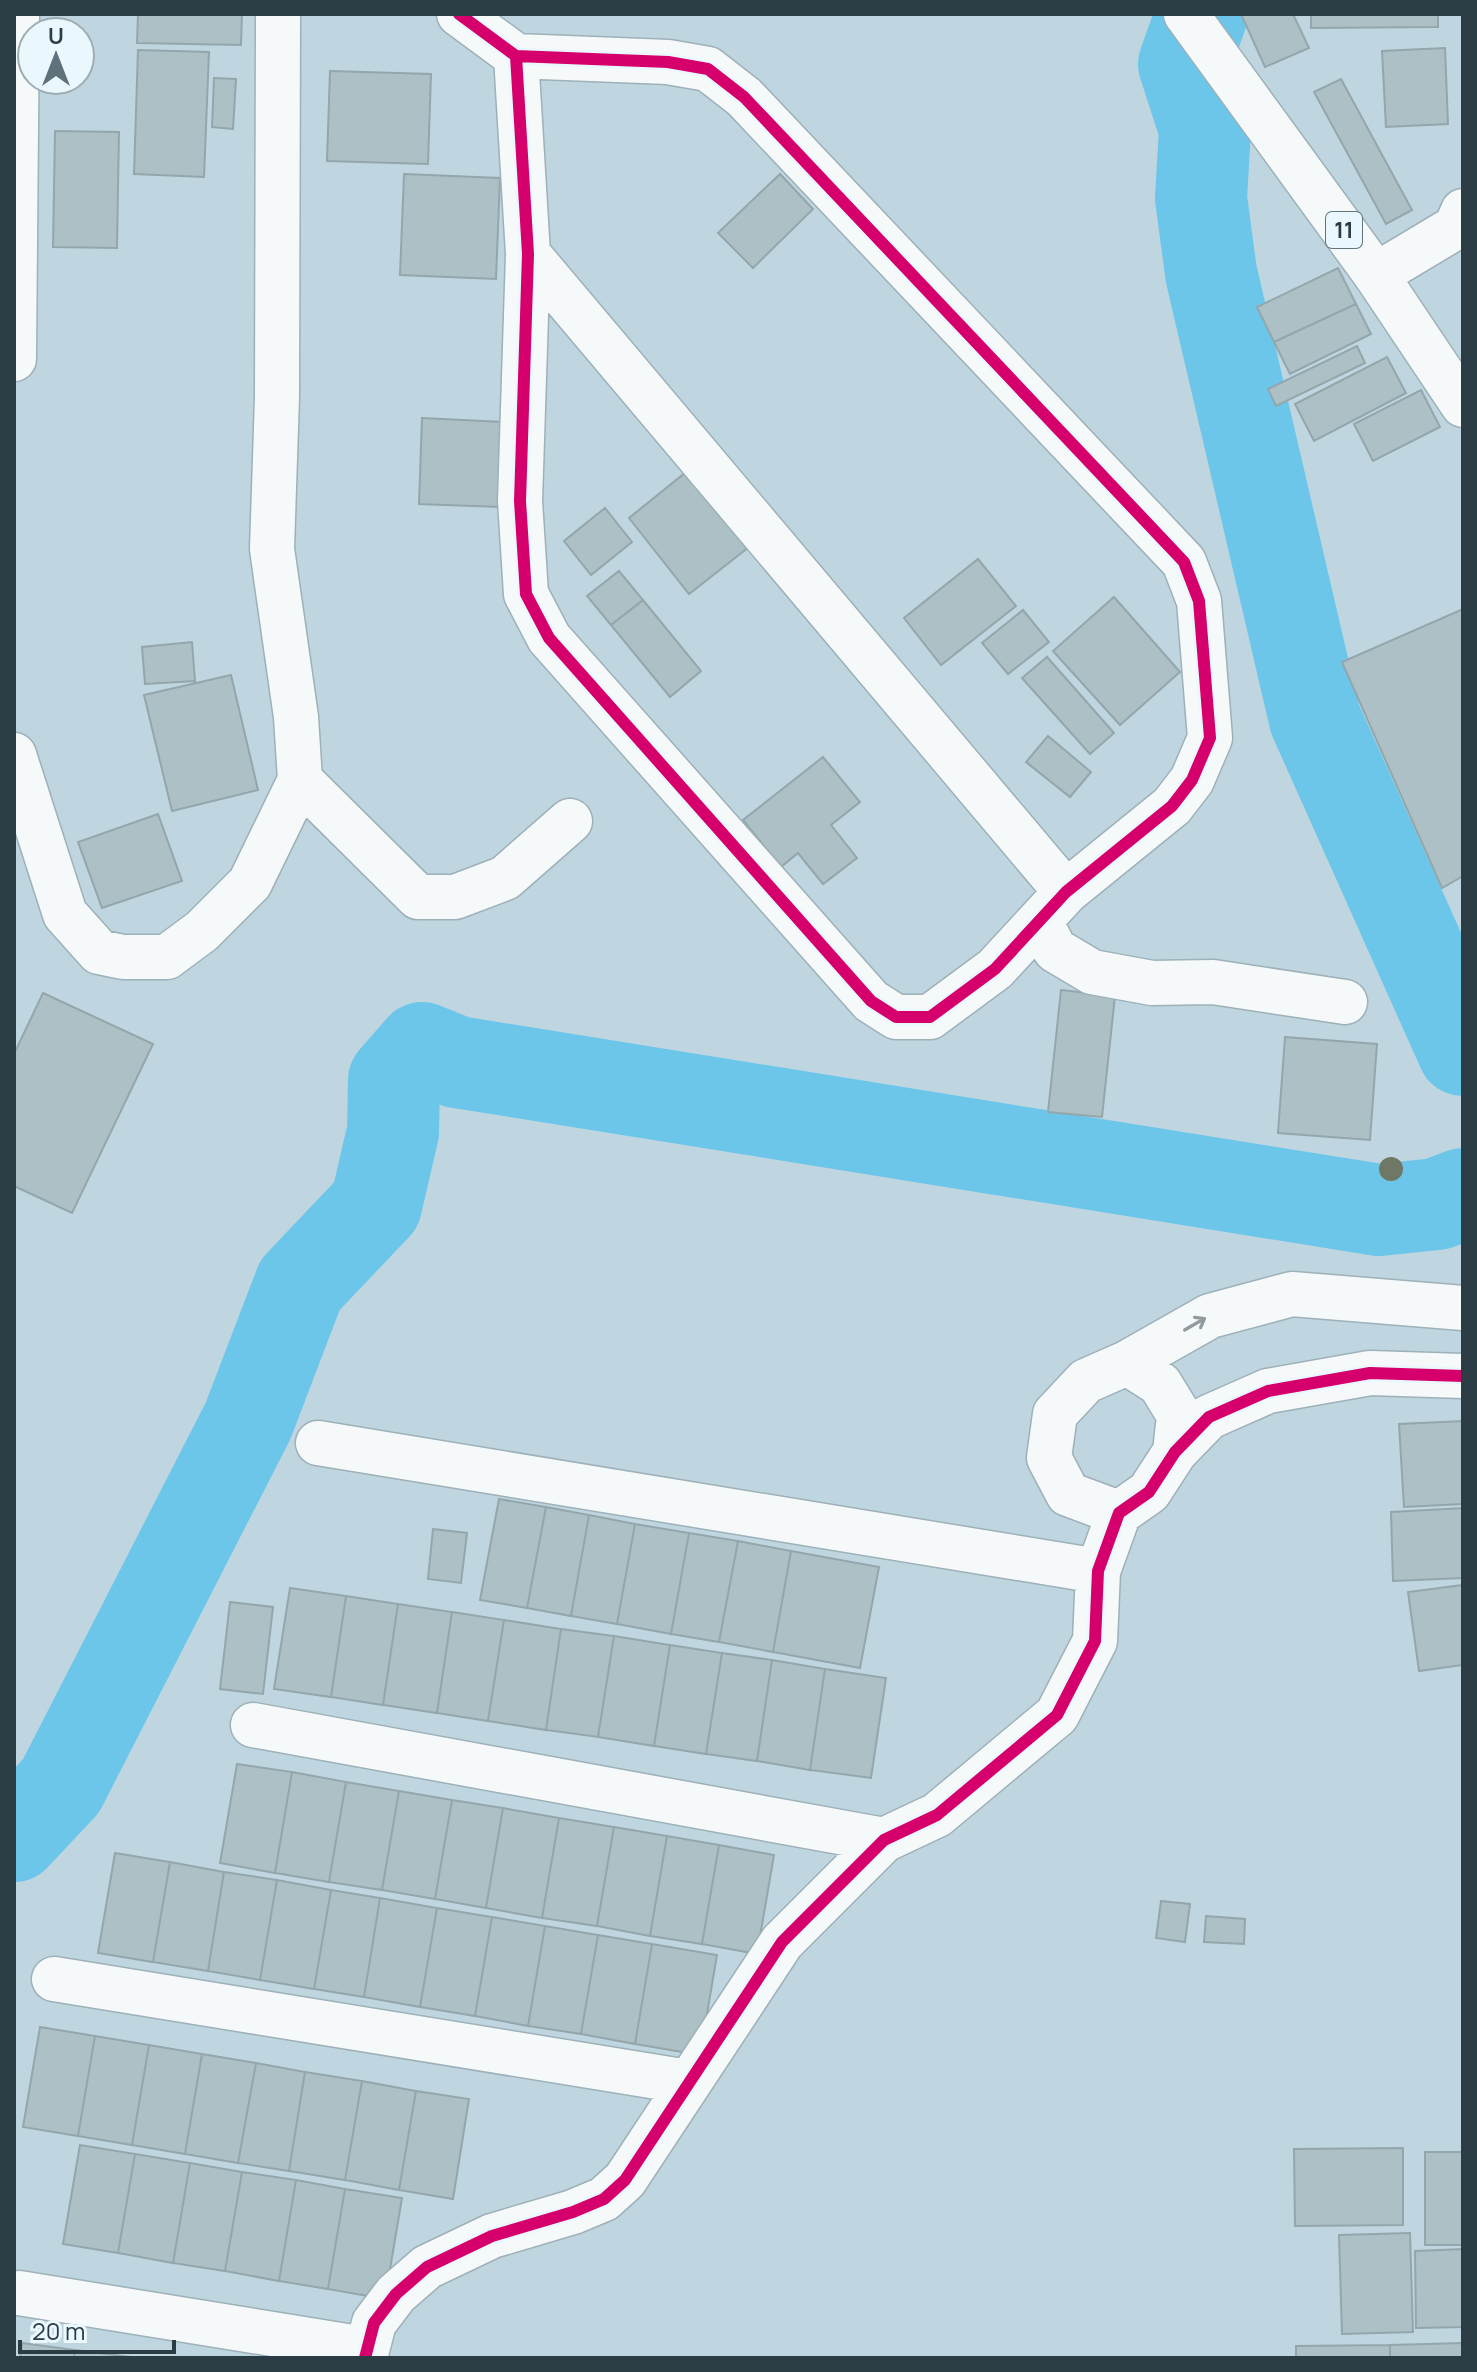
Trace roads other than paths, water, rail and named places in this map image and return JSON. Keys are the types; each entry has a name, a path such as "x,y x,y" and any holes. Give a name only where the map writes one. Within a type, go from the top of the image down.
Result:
{"main road":[{"path":"14,359 17,14"},
{"path":"14,755 65,914 99,952 123,957 167,957 202,931 250,883 300,780 296,717 272,549 277,397 278,14"},
{"path":"459,14 516,56 668,62 708,69 744,97 1184,562 1199,601 1210,738 1192,780 1172,806 1053,907 995,969 930,1017 896,1017 871,1001 549,638 526,594 520,501 528,254 516,56"},
{"name":"11","path":"1186,14 1376,275 1463,405"},
{"path":"1376,275 1456,227 1463,211"},
{"path":"528,254 1053,907 1055,950 1092,972 1152,983 1213,982 1345,1002"},
{"path":"300,780 418,897 455,897 505,878 570,821"},
{"path":"1119,1513 1068,1494 1049,1458 1055,1414 1086,1381 1127,1363 1210,1316 1292,1294 1463,1308"},
{"path":"1127,1363 1160,1384 1179,1415 1175,1452"},
{"path":"19,2293 365,2354 374,2323 396,2294 427,2267 492,2236 573,2212 604,2199 625,2180 782,1942 884,1840 937,1815 1057,1715 1095,1641 1098,1571 1119,1513 1149,1492 1175,1452 1209,1417 1268,1391 1370,1373 1463,1376"},
{"path":"318,1443 1098,1571"},
{"path":"253,1725 884,1840"},
{"path":"54,1979 688,2082"}],"waterway":[{"path":"1202,14 1184,64 1205,129 1201,198 1211,273 1315,719 1463,1050"},
{"path":"14,1836 61,1786 248,1421 300,1285 376,1205 393,1132 394,1080 422,1048 457,1062 1379,1210 1437,1204 1463,1194"}]}
